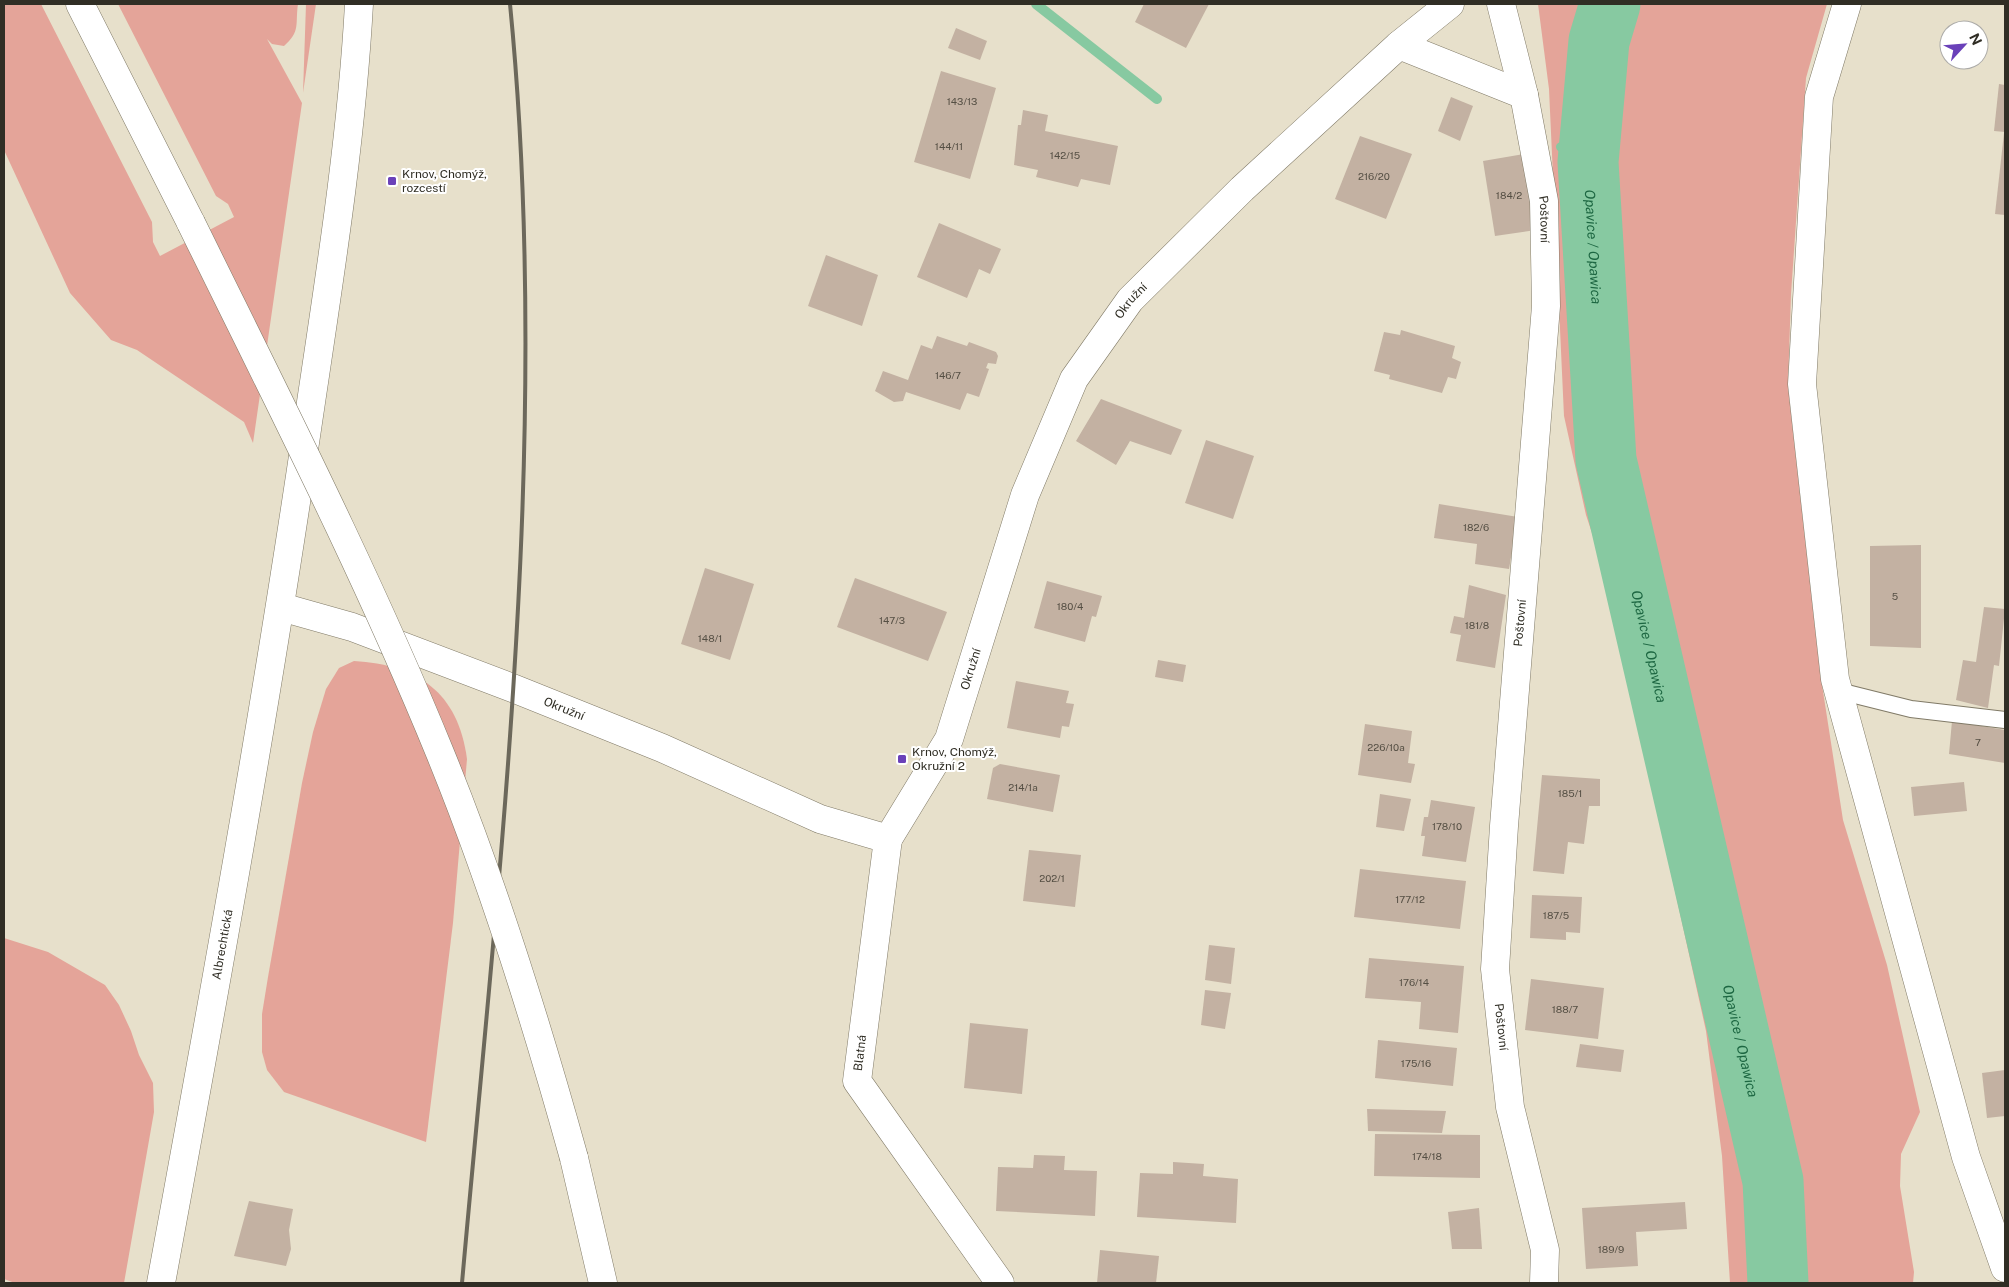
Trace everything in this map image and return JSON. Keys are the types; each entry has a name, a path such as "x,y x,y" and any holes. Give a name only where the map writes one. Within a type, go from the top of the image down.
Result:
{"street":[{"path":"80,4 191,223 378,610 440,755 512,950 574,1158 603,1283"},
{"name":"Albrechtická","path":"161,1283 242,842 281,606 342,196 359,4"},
{"name":"Okružní","path":"281,606 352,627 515,689 662,748 820,819 888,839 949,740 1026,495 1074,379 1130,300 1242,190 1399,45 1450,4"},
{"name":"Poštovní","path":"1501,4 1524,95 1544,201 1546,306 1504,826 1495,969 1510,1107 1545,1250 1544,1283"},
{"path":"1846,4 1819,97 1802,384 1836,679 1966,1157 2005,1268"},
{"path":"1399,45 1524,95"},
{"name":"Blatná","path":"888,839 857,1081 1000,1283"}],"lane":[{"path":"1839,691 1911,709 2005,720"}],"shaded area":[{"path":"4,4 41,4 152,222 153,242 160,256 234,217 228,204 216,196 118,4 298,4 296,27 289,41 284,46 272,44 267,39 302,103 253,443 244,422 137,350 111,340 70,293 4,150"},
{"path":"306,4 316,4 303,93"},
{"path":"1538,4 1827,4 1806,78 1791,294 1788,386 1820,672 1843,820 1887,965 1920,1112 1901,1154 1900,1186 1914,1272 1913,1283 1730,1283 1722,1156 1706,1031 1603,566 1586,515 1564,416 1549,89"},
{"path":"354,661 397,669 416,676 431,686 455,716 467,759 453,923 426,1142 284,1092 267,1070 262,1052 262,1014 302,783 313,732 326,689 339,668"},
{"path":"4,938 48,952 105,985 119,1005 139,1055 153,1083 154,1112 124,1283 15,1283 4,1279"}],"building":[{"path":"1144,4 1209,4 1186,48 1135,22"},
{"path":"956,28 987,41 980,60 948,48"},
{"path":"941,71 996,88 970,179 914,162"},
{"path":"1999,84 2005,85 2005,132 1994,131"},
{"path":"1451,97 1473,106 1460,141 1438,131"},
{"path":"1023,110 1048,115 1045,131 1118,146 1110,185 1081,179 1078,187 1036,177 1038,170 1014,165 1018,125 1021,125"},
{"path":"2005,133 2005,215 1995,214"},
{"path":"1360,136 1412,154 1386,219 1335,199"},
{"path":"1524,154 1536,230 1495,236 1483,161"},
{"path":"939,223 1001,249 990,274 979,269 967,298 917,277"},
{"path":"826,255 878,275 862,326 808,306"},
{"path":"1401,330 1455,346 1452,358 1461,362 1456,379 1448,377 1442,393 1389,379 1390,375 1374,371 1384,332 1400,335"},
{"path":"937,336 967,346 969,342 996,352 998,356 996,364 988,363 986,368 989,369 979,397 967,393 960,410 906,392 903,401 894,402 875,391 883,371 908,380 921,345 932,349"},
{"path":"1101,399 1182,430 1171,455 1130,441 1116,465 1076,441"},
{"path":"1206,440 1254,456 1233,519 1185,503"},
{"path":"1439,504 1518,517 1509,569 1475,564 1477,544 1434,538"},
{"path":"1921,545 1921,648 1870,646 1870,546"},
{"path":"705,568 754,584 730,660 681,644"},
{"path":"855,578 947,612 928,661 837,627"},
{"path":"1047,581 1102,596 1096,617 1092,616 1085,642 1034,628"},
{"path":"1469,585 1506,595 1495,668 1456,661 1461,635 1450,633 1454,616 1464,618"},
{"path":"1984,607 2005,609 1999,666 1994,665 1988,708 1956,700 1963,660 1976,662"},
{"path":"1158,660 1186,665 1183,682 1155,677"},
{"path":"1016,681 1069,691 1066,703 1074,704 1069,727 1062,726 1060,738 1007,728"},
{"path":"1952,721 2005,730 2005,763 1949,754"},
{"path":"1365,724 1412,731 1408,763 1415,764 1411,783 1358,775"},
{"path":"1000,764 1060,775 1053,812 987,799 993,768"},
{"path":"1542,775 1600,779 1600,806 1589,806 1584,844 1568,842 1564,874 1533,871"},
{"path":"1964,782 1967,811 1914,816 1911,787"},
{"path":"1380,794 1411,799 1404,831 1376,827"},
{"path":"1431,800 1475,807 1466,862 1422,856 1425,836 1421,836 1424,817 1428,817"},
{"path":"1029,850 1081,855 1075,907 1023,901"},
{"path":"1360,869 1466,881 1460,929 1354,917"},
{"path":"1532,895 1582,897 1580,933 1566,932 1566,940 1530,938"},
{"path":"1209,945 1235,948 1231,984 1205,980"},
{"path":"1369,958 1464,966 1458,1033 1419,1029 1421,1002 1365,998"},
{"path":"1531,979 1604,988 1598,1039 1525,1030"},
{"path":"1205,990 1231,993 1225,1029 1201,1025"},
{"path":"970,1023 1028,1029 1022,1094 964,1088"},
{"path":"1378,1040 1457,1048 1453,1086 1375,1078"},
{"path":"1580,1044 1624,1050 1621,1072 1576,1067"},
{"path":"2005,1070 2005,1116 1987,1118 1982,1073"},
{"path":"1367,1109 1446,1111 1442,1133 1368,1131"},
{"path":"1375,1134 1480,1135 1480,1178 1374,1176"},
{"path":"1034,1155 1065,1156 1064,1170 1097,1171 1095,1216 996,1211 998,1167 1033,1168"},
{"path":"1173,1162 1204,1164 1203,1176 1238,1179 1236,1223 1137,1217 1140,1173 1173,1174"},
{"path":"249,1201 293,1209 289,1230 291,1249 286,1266 234,1256"},
{"path":"1685,1202 1687,1229 1636,1232 1638,1266 1586,1269 1582,1208"},
{"path":"1479,1208 1482,1249 1452,1249 1448,1212"},
{"path":"1100,1250 1159,1256 1156,1283 1097,1283"}],"waterway":[{"path":"1036,4 1157,99"},
{"name":"Opavice / Opawica","path":"1610,4 1599,41 1588,162 1606,460 1773,1181 1778,1283"},
{"path":"1561,147 1588,162"}],"railway":[{"path":"462,1283 505,804 516,644 523,484 526,324 522,164 510,4"}],"place":[{"name":"Krnov, Chomýž, rozcestí","path":"392,181"},
{"name":"Krnov, Chomýž, Okružní 2","path":"902,759"}]}
